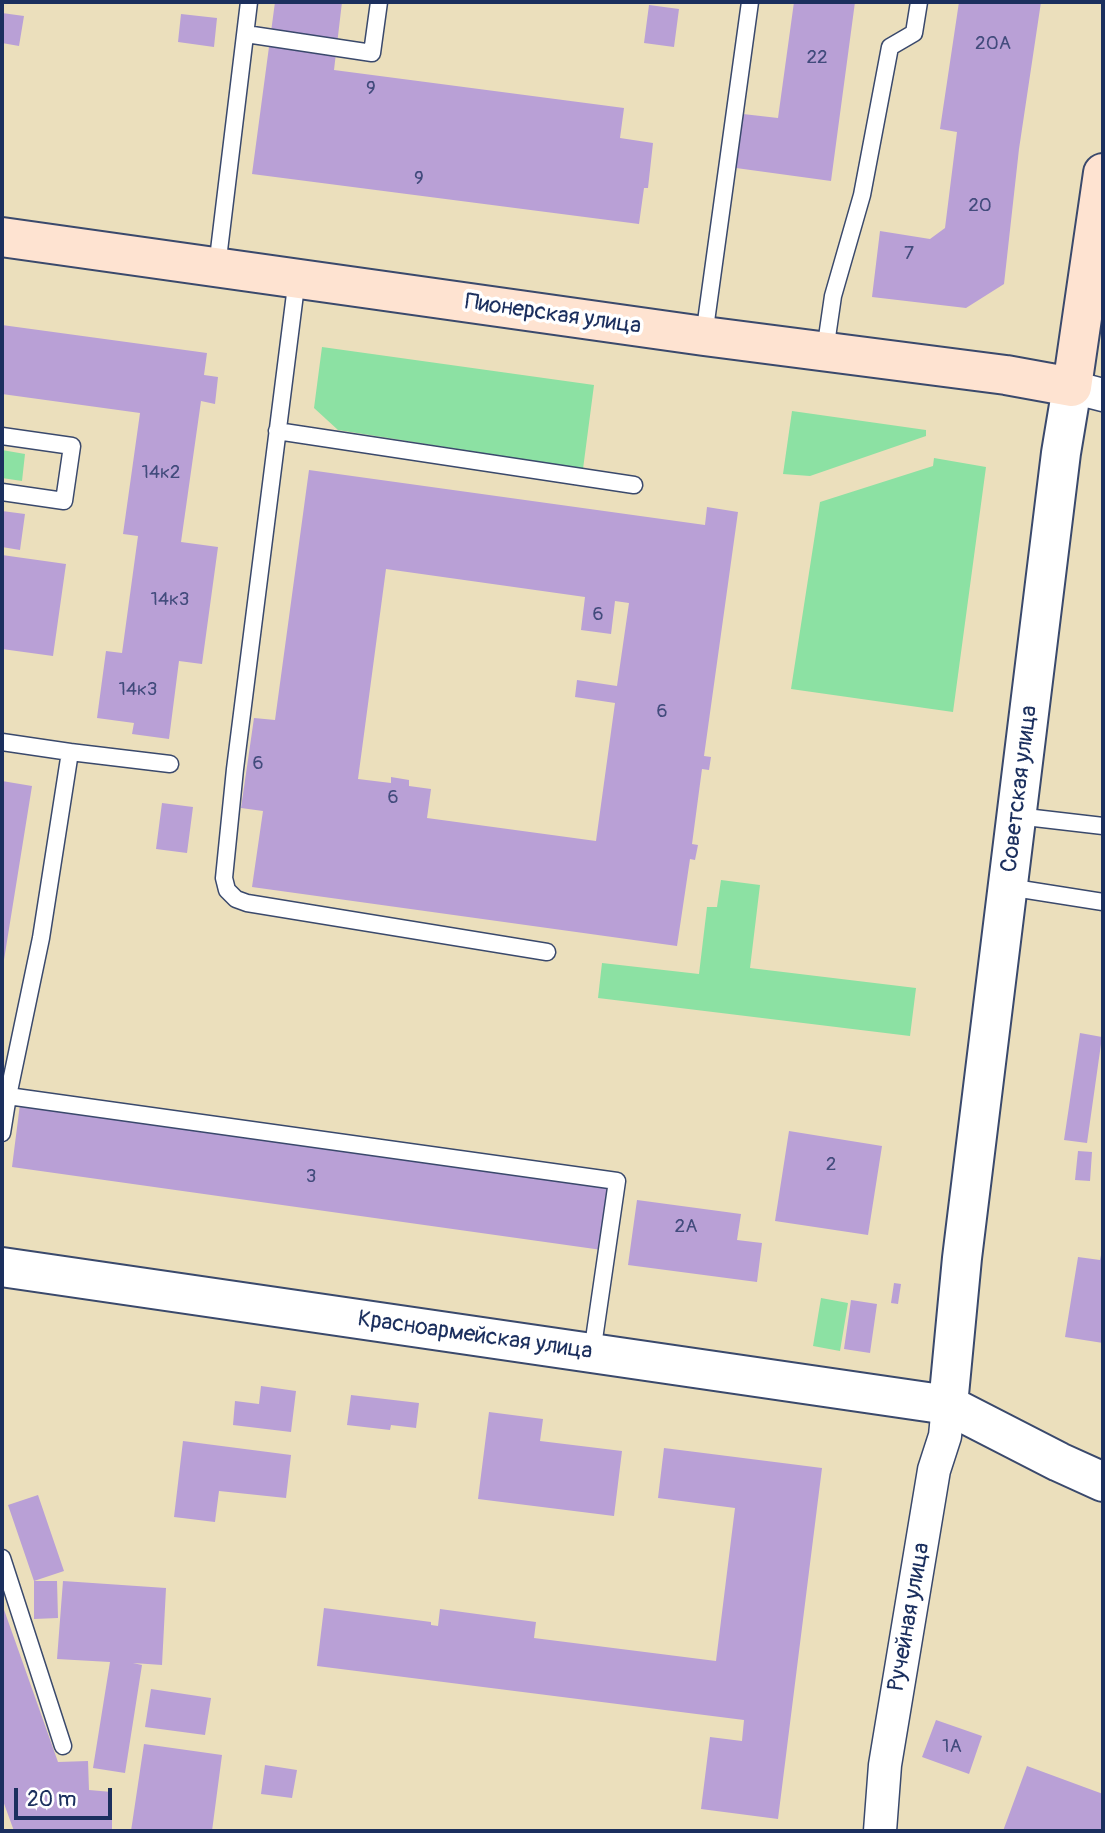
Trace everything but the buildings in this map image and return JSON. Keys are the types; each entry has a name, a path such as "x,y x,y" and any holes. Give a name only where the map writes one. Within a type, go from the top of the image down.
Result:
{"main road":[{"name":"Советская улица","path":"1088,391 1103,173"},
{"name":"Пионерская улица","path":"2,237 704,336 1006,375 1088,391"}],"street":[{"name":"Советская улица","path":"948,1405 962,1258 1061,453 1088,391"},
{"name":"Красноармейская улица","path":"2,1267 948,1405 1103,1482"},
{"name":"Ручейная улица","path":"880,1831 885,1765 934,1470 945,1436 948,1405"}],"lane":[{"path":"217,267 249,2"},
{"path":"246,34 372,53 379,2"},
{"path":"704,336 750,2"},
{"path":"825,351 833,296 862,195 890,47 914,33 919,2"},
{"path":"298,278 235,769 224,878 227,890 236,899 247,903 547,952"},
{"path":"278,431 634,485"},
{"path":"2,436 72,446 64,501 2,492"},
{"path":"2,742 170,764"},
{"path":"2,1133 41,938 70,752"},
{"path":"1017,816 1103,826"},
{"path":"1008,887 1103,902"},
{"path":"8,1096 617,1181 592,1353"},
{"path":"2,1558 64,1746"}],"green space":[{"path":"322,347 594,385 583,469 338,430 314,408"},
{"path":"792,411 926,430 926,436 810,476 783,474"},
{"path":"2,450 25,454 22,481 2,478"},
{"path":"934,458 986,467 953,712 791,689 820,502 933,466"},
{"path":"721,880 760,885 750,968 916,988 910,1036 598,998 602,963 699,974 707,907 717,907"},
{"path":"821,1298 848,1303 840,1351 813,1346"}]}
